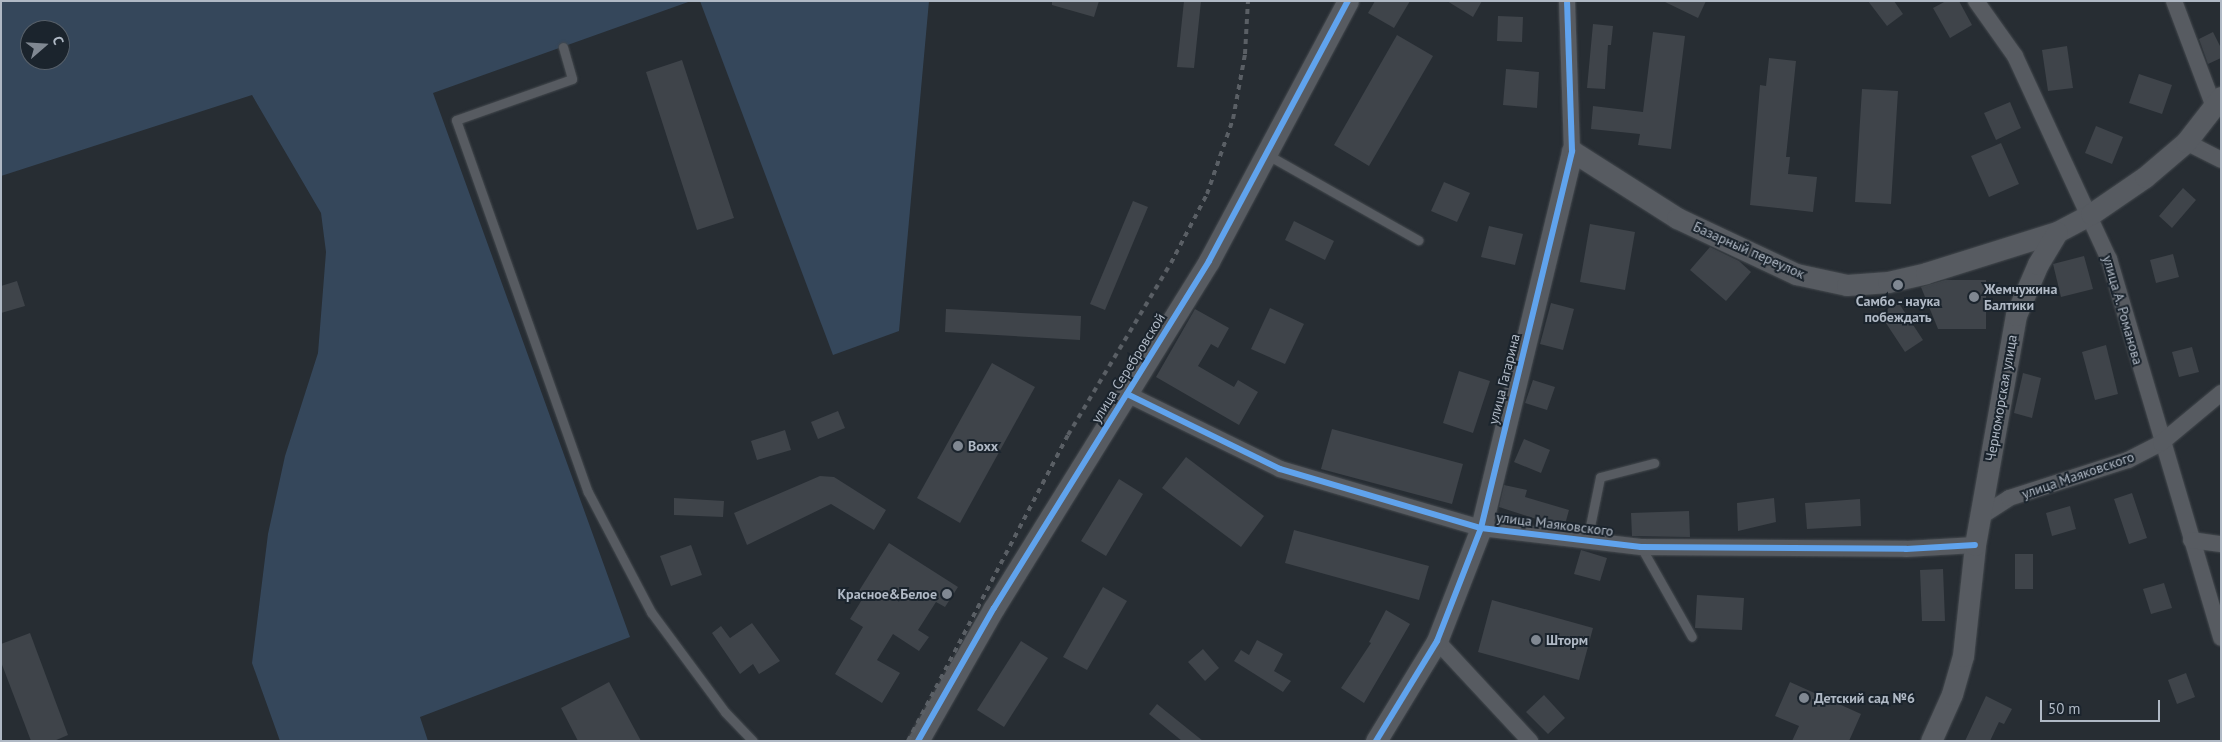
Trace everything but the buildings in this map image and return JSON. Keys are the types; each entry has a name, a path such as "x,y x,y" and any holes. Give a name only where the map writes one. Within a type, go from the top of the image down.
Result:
{"street":[{"name":"улица Серебровской","path":"918,741 994,608 1209,261 1348,1"},
{"name":"улица Гагарина","path":"1376,741 1437,641 1481,528 1572,151 1567,1"},
{"name":"улица А. Романова","path":"1976,1 2015,56 2090,214 2109,259 2161,443 2221,638"},
{"path":"2057,232 2090,214 2145,177 2186,142 2217,102 2174,1"},
{"path":"2186,142 2221,160"},
{"name":"Базарный переулок","path":"1572,151 1677,218 1796,274 1846,285 1888,282 1926,274 2057,232"},
{"name":"Черноморская улица","path":"1931,741 1952,694 1963,656 1974,545 2016,315 2038,264 2057,232"},
{"name":"улица Маяковского","path":"1980,517 2009,498 2128,460 2161,443 2221,393"},
{"name":"улица Маяковского","path":"1127,394 1280,469 1481,528 1641,547 1906,549 1974,545"},
{"path":"2191,540 2221,544"},
{"path":"1437,641 1530,741"}],"lane":[{"path":"563,46 572,79 456,120 588,492 651,612 725,712 753,741"},
{"path":"1266,154 1418,240"},
{"path":"1587,541 1600,477 1654,463"},
{"path":"1641,547 1692,637"}],"water":[{"path":"1,1 691,1 433,93 630,637 420,717 428,741 280,741 252,663 268,534 285,456 318,353 326,252 321,213 252,95 1,176"},
{"path":"700,1 929,1 899,331 833,355"}],"railway":[{"path":"908,741 1068,435 1171,263 1207,194 1233,119 1245,54 1248,1"}],"cycle path":[{"path":"918,741 994,608 1209,261 1348,1"},
{"path":"1376,741 1437,641 1481,528 1572,151 1567,1"},
{"path":"1127,394 1280,469 1481,528 1641,547 1906,549 1975,545"}],"place":[{"name":"Самбо - наука побеждать","path":"1898,285"},
{"name":"Жемчужина Балтики","path":"1974,297"},
{"name":"Boxx","path":"958,446"},
{"name":"Красное&Белое","path":"947,594"},
{"name":"Шторм","path":"1536,640"},
{"name":"Детский сад №6","path":"1804,698"}]}
